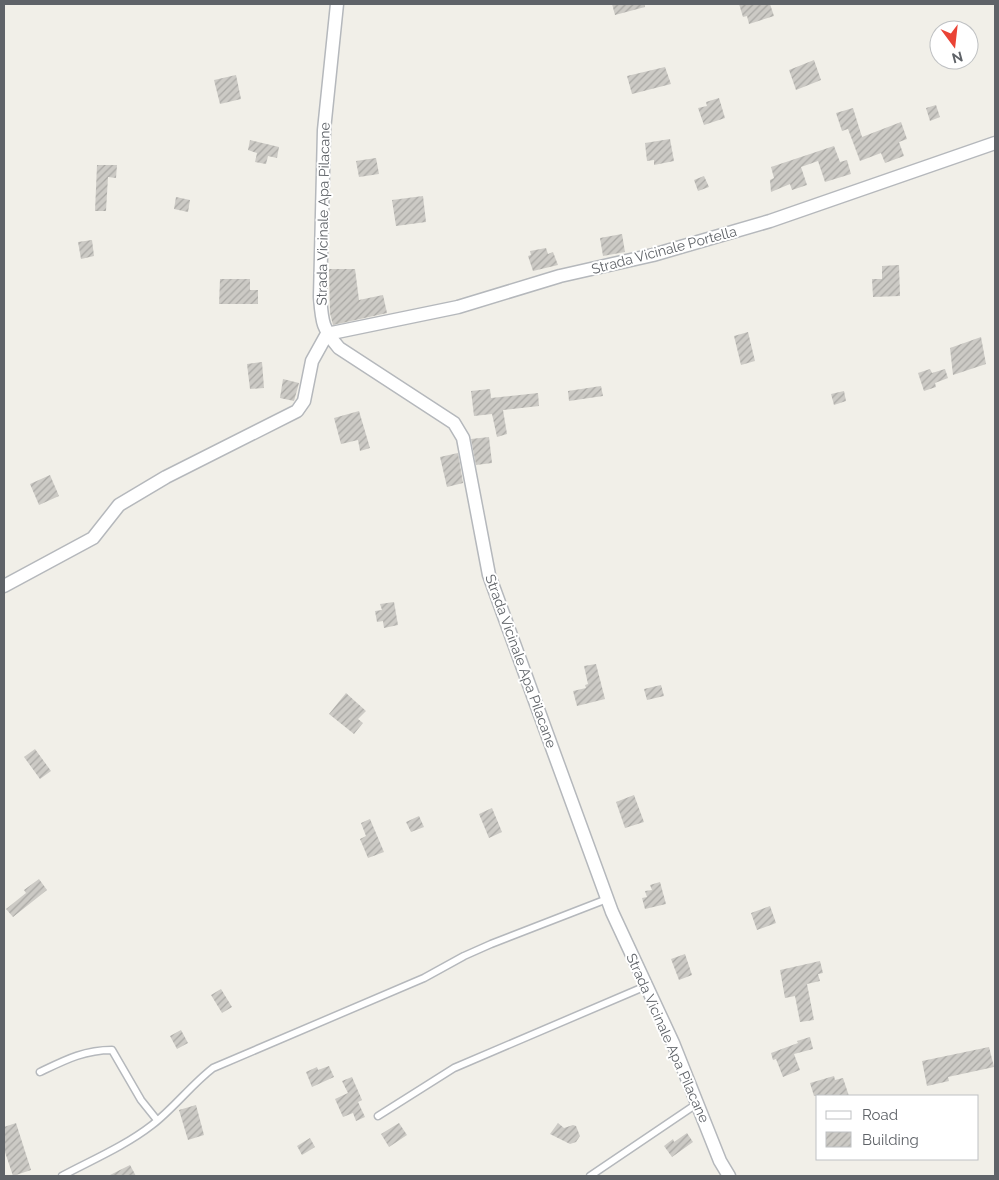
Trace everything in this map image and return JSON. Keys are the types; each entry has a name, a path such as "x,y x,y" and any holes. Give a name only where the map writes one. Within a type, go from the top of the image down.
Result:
{"street":[{"name":"Strada Vicinale Apa Pilacane","path":"337,4 324,130 320,297 322,323 327,334 339,348 454,423 463,438 489,575 607,899 698,1103 720,1161 729,1176"},
{"name":"Strada Vicinale Portella","path":"327,334 458,307 560,276 653,255 770,221 995,143"},
{"path":"4,586 93,538 120,505 166,477 297,411 304,401 312,361 327,334"}],"lane":[{"path":"62,1176 139,1135 158,1120 213,1068 424,978 464,956 491,944 607,899"},
{"path":"378,1116 454,1068 646,986"},
{"path":"40,1072 76,1055 99,1050 112,1050 141,1100 158,1120"},
{"path":"590,1176 698,1103"}],"building":[{"path":"612,4 645,4 645,7 615,15"},
{"path":"739,4 770,4 774,16 749,24 747,16 743,17"},
{"path":"814,60 821,80 796,90 789,70"},
{"path":"665,67 671,84 632,94 627,76"},
{"path":"236,75 241,99 220,104 214,80"},
{"path":"719,98 725,118 704,125 698,108 707,106 706,102"},
{"path":"936,105 940,117 930,121 926,108"},
{"path":"853,108 862,137 901,122 907,139 899,142 904,156 885,163 881,153 860,161 848,129 842,131 836,113"},
{"path":"670,139 674,161 654,165 654,160 647,161 645,143"},
{"path":"250,140 279,147 277,158 268,156 266,164 255,162 257,153 248,150"},
{"path":"834,146 840,162 847,160 851,174 825,182 818,161 801,167 807,185 792,190 790,184 771,192 770,180 774,178 771,167"},
{"path":"376,158 379,174 359,177 356,161"},
{"path":"97,165 117,165 116,178 108,177 106,211 95,211"},
{"path":"704,176 709,187 698,191 694,180"},
{"path":"423,196 426,222 396,226 392,200"},
{"path":"176,197 190,200 188,212 174,209"},
{"path":"622,234 625,252 603,256 600,238"},
{"path":"92,240 94,256 81,259 78,242"},
{"path":"546,248 548,254 553,252 558,265 533,271 528,256 531,255 530,251"},
{"path":"899,265 900,296 873,297 872,279 882,279 882,266"},
{"path":"329,269 355,269 359,300 383,295 387,313 333,325 330,313"},
{"path":"220,279 250,279 250,290 258,290 258,304 219,304"},
{"path":"748,332 755,361 741,365 734,336"},
{"path":"981,337 986,364 953,375 950,348"},
{"path":"262,362 264,388 250,389 247,364"},
{"path":"930,369 932,373 945,369 948,378 935,383 936,387 924,391 918,373"},
{"path":"283,379 299,383 294,401 280,398"},
{"path":"601,386 603,396 569,401 568,391"},
{"path":"490,389 491,398 538,393 539,406 503,410 507,434 497,437 492,414 474,416 471,391"},
{"path":"844,391 846,401 834,405 831,394"},
{"path":"359,411 370,448 360,451 358,440 341,444 334,418"},
{"path":"489,437 492,463 476,465 471,439"},
{"path":"458,453 463,483 447,487 440,457"},
{"path":"50,475 59,496 39,505 30,484"},
{"path":"394,602 398,625 384,628 383,621 377,622 375,611 382,610 380,604"},
{"path":"596,664 605,699 577,706 573,691 586,688 585,685 588,684 584,666"},
{"path":"661,685 664,696 647,700 644,689"},
{"path":"346,693 366,711 358,719 363,723 354,734 329,714"},
{"path":"35,749 51,771 40,779 24,757"},
{"path":"634,795 644,822 625,828 616,802"},
{"path":"492,808 502,832 489,838 479,814"},
{"path":"419,816 424,827 411,832 406,822"},
{"path":"370,819 384,852 368,858 360,839 366,836 361,823"},
{"path":"39,879 47,890 13,917 6,909 26,893 24,890"},
{"path":"660,882 666,904 645,909 642,898 647,897 645,891 652,890 650,885"},
{"path":"770,906 776,923 757,930 751,913"},
{"path":"685,954 692,975 679,980 671,959"},
{"path":"820,961 823,973 818,974 820,981 807,984 814,1020 800,1022 795,996 785,998 780,970"},
{"path":"221,989 232,1007 222,1013 211,995"},
{"path":"181,1030 188,1043 177,1049 170,1036"},
{"path":"810,1037 813,1049 794,1054 800,1070 783,1077 776,1059 773,1060 771,1053"},
{"path":"989,1047 994,1067 948,1077 949,1081 927,1086 922,1061"},
{"path":"329,1066 334,1077 312,1087 306,1072 317,1067 318,1070"},
{"path":"834,1076 835,1080 843,1078 849,1095 814,1096 810,1083"},
{"path":"352,1077 362,1100 358,1102 365,1117 356,1121 353,1113 343,1117 335,1099 348,1093 342,1081"},
{"path":"196,1105 204,1135 188,1140 179,1110"},
{"path":"16,1123 31,1170 13,1176 4,1149 4,1127"},
{"path":"399,1123 407,1135 389,1147 381,1134"},
{"path":"558,1123 564,1128 576,1126 580,1136 576,1142 570,1144 550,1134"},
{"path":"687,1133 693,1142 672,1157 664,1146 673,1139 674,1142"},
{"path":"310,1138 315,1147 302,1155 297,1146"},
{"path":"130,1165 136,1176 108,1176"}]}
